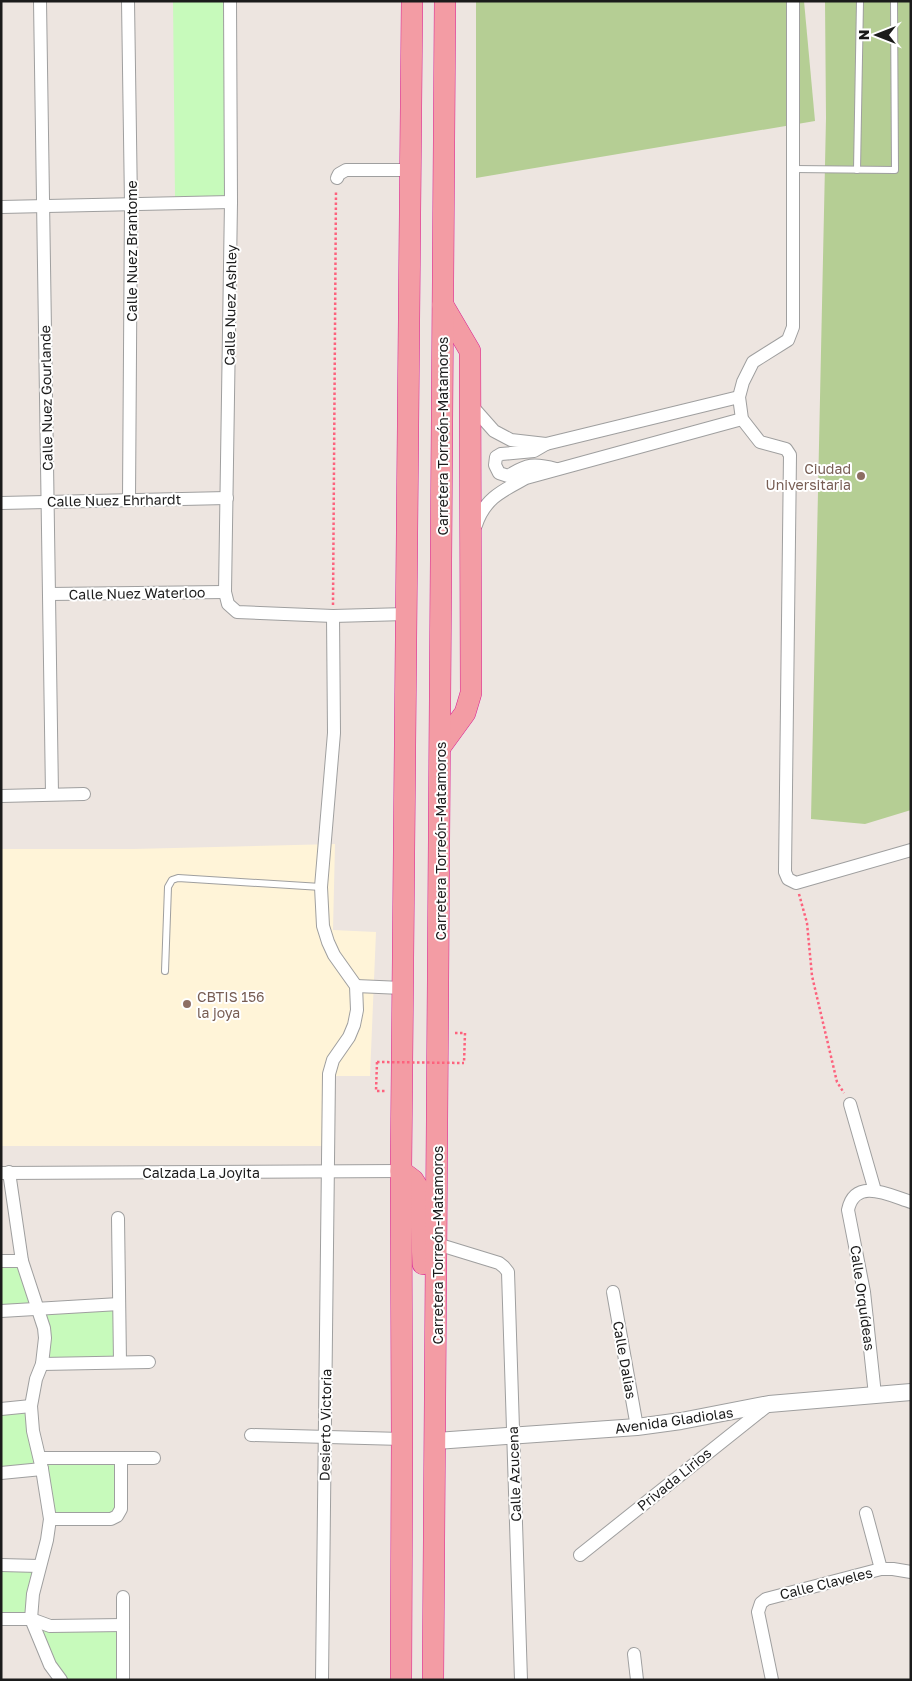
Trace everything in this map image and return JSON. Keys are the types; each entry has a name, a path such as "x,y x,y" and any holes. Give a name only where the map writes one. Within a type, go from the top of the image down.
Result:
{"highway":[{"path":"401,1680 402,988 412,1"},
{"name":"Carretera Torreón-Matamoros","path":"433,1680 445,1"},
{"path":"441,746 465,712 471,693 470,351 443,305"},
{"path":"401,1171 418,1185 420,1191 428,1385 436,1433"},
{"path":"389,1680 390,1556 402,1448"}],"street":[{"name":"Calle Nuez Gourlande","path":"40,1 52,794"},
{"name":"Calle Nuez Brantome","path":"128,1 131,204 129,500"},
{"name":"Calle Nuez Ashley","path":"230,1 231,202 225,592 231,608 236,612 333,616"},
{"path":"793,1 793,327 788,340 753,362 743,382 739,397 742,418 760,442 786,449 790,455 785,872 788,879 796,883 911,850"},
{"path":"337,178 339,174 346,170 411,170"},
{"path":"1,207 231,202"},
{"path":"556,469 539,465 526,466 508,476 499,473 494,465 496,457 501,454 534,451 546,444 739,397"},
{"path":"470,405 494,431 511,440 546,444"},
{"path":"471,540 480,512 496,494 526,478 742,418"},
{"name":"Calle Nuez Ehrhardt","path":"1,503 227,498"},
{"name":"Calle Nuez Waterloo","path":"49,594 225,592"},
{"path":"402,988 356,986 334,955 324,933 321,887 334,733 333,616 406,614"},
{"path":"1,796 84,794"},
{"name":"Desierto Victoria","path":"322,1680 329,1074 333,1060 354,1026 357,1010 356,986"},
{"path":"850,1104 875,1191 911,1202"},
{"name":"Calzada La Joyita","path":"5,1173 401,1171"},
{"path":"5,1173 22,1260 44,1333 42,1364 36,1379 31,1406 33,1431 41,1464 50,1519 47,1540 33,1594 31,1618 50,1665 61,1680"},
{"name":"Calle Orquídeas","path":"875,1191 858,1193 850,1202 848,1210 864,1292 875,1395"},
{"path":"118,1218 120,1356"},
{"name":"Calle Azucena","path":"437,1244 499,1263 506,1268 508,1278 521,1680"},
{"path":"1,1261 22,1260"},
{"name":"Calle Dalias","path":"613,1292 637,1427"},
{"path":"1,1311 119,1304"},
{"path":"42,1364 120,1356 149,1362"},
{"name":"Avenida Gladiolas","path":"436,1433 513,1436 637,1427 681,1421 769,1404 911,1392"},
{"name":"Privada Lirios","path":"580,1555 769,1404"},
{"path":"1,1410 31,1406"},
{"path":"251,1435 324,1437 402,1448"},
{"path":"50,1519 111,1520 118,1516 121,1509 121,1458"},
{"path":"1,1473 41,1464 121,1458 154,1458"},
{"path":"866,1513 881,1569"},
{"path":"1,1565 40,1566"},
{"name":"Calle Claveles","path":"772,1680 758,1612 766,1598 881,1569 911,1572"},
{"path":"123,1597 123,1680"},
{"path":"1,1619 31,1618 50,1626 123,1625"},
{"path":"634,1654 637,1680"}],"lane":[{"path":"857,170 860,1"},
{"path":"793,169 895,170 894,1"},
{"path":"165,971 168,887 172,880 178,878 321,887"}],"path":[{"path":"333,616 337,178"},
{"path":"796,883 807,923 812,976 837,1082 850,1104"},
{"path":"402,1092 376,1091 377,1062 464,1063 465,1033 439,1032"}],"shaded area":[{"name":"CBTIS 156 la joya","path":"335,844 333,930 376,932 370,1076 334,1076 332,1146 1,1146 1,849 133,849"}],"green space":[{"path":"173,1 224,1 226,199 175,199"},
{"path":"476,1 804,1 815,121 476,178"},
{"name":"Ciudad Universitaria","path":"825,1 911,1 911,810 865,824 811,819 826,118"},
{"path":"20,1263 33,1307 1,1309 1,1264"},
{"path":"116,1306 117,1360 45,1361 41,1311"},
{"path":"28,1409 39,1467 1,1470 1,1412"},
{"path":"118,1461 115,1514 52,1517 45,1462"},
{"path":"1,1567 37,1568 28,1616 1,1617"},
{"path":"38,1626 120,1628 120,1680 66,1680 52,1663"}],"place":[{"name":"Ciudad Universitaria","path":"861,476"},
{"name":"CBTIS 156 la joya","path":"187,1004"}]}
